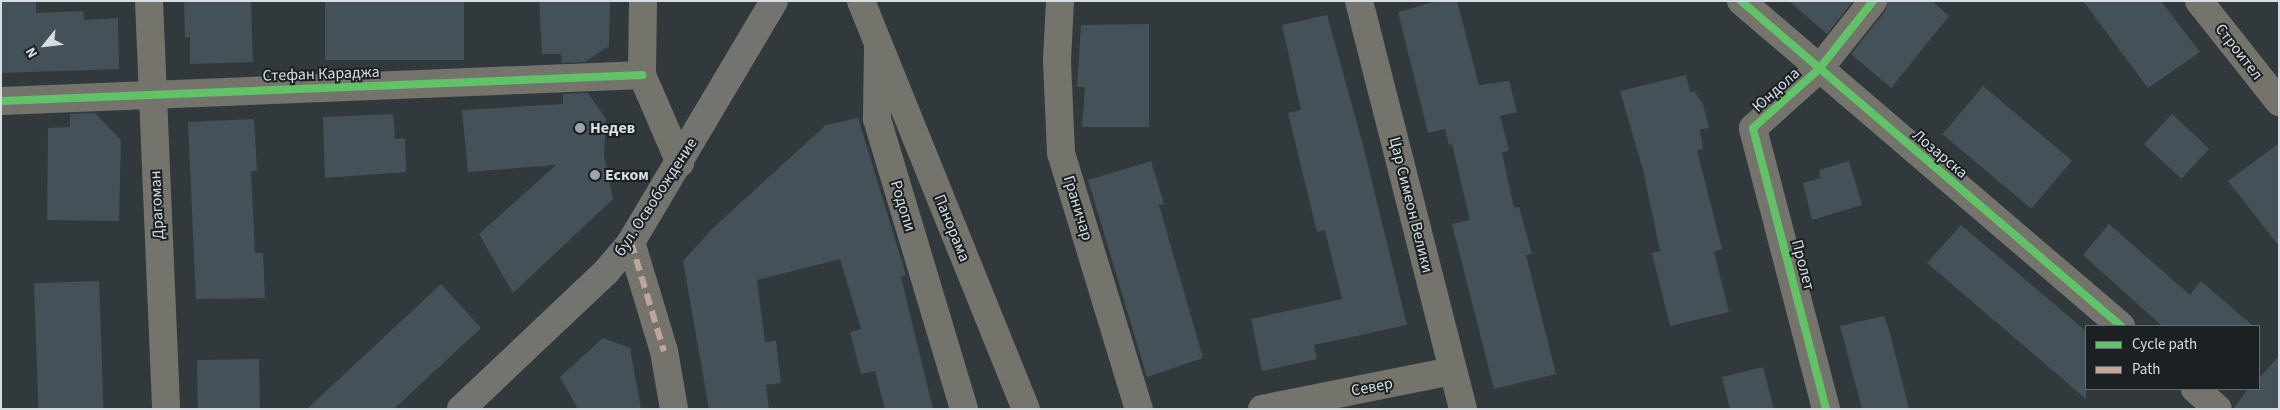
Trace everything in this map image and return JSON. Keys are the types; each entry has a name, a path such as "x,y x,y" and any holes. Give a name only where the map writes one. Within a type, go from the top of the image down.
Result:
{"main road":[{"name":"бул. Освобождение","path":"461,409 606,272 631,242 680,163 774,1"}],"street":[{"name":"Драгоман","path":"149,1 166,409"},
{"path":"643,1 642,75 680,163"},
{"name":"Родопи","path":"860,1 878,47 877,119 964,409"},
{"name":"Граничар","path":"1060,1 1057,61 1061,152 1139,409"},
{"name":"Цар Симеон Велики","path":"1359,1 1463,409"},
{"name":"Лозарска","path":"1741,1 2120,325"},
{"name":"Юндола","path":"1753,128 1819,69 1873,1"},
{"name":"Строител","path":"2199,1 2279,102"},
{"name":"Панорама","path":"878,47 1026,409"},
{"name":"Стефан Караджа","path":"1,101 642,75"},
{"name":"Пролет","path":"1753,128 1826,409"},
{"path":"631,242 664,351 674,409"},
{"name":"Север","path":"1262,409 1453,371"},
{"path":"2196,390 2218,409"}],"building":[{"path":"1,1 36,1 36,13 83,11 84,20 118,18 119,69 1,73"},
{"path":"184,1 251,1 253,62 190,64 190,37 185,38"},
{"path":"325,1 464,1 464,60 325,60"},
{"path":"539,1 610,1 609,46 585,62 562,63 561,54 542,54"},
{"path":"1437,1 1457,1 1479,85 1509,81 1517,112 1500,116 1509,150 1502,153 1514,208 1519,207 1532,254 1526,255 1556,374 1494,389 1452,224 1470,220 1452,144 1449,145 1445,129 1428,133 1398,12"},
{"path":"1789,1 1853,1 1827,34"},
{"path":"1888,1 1932,1 1949,16 1891,88 1851,54 1885,11"},
{"path":"2083,1 2161,1 2200,52 2148,88"},
{"path":"1327,15 1363,145 1407,325 1314,345 1317,359 1262,371 1251,319 1342,299 1325,230 1317,232 1288,113 1301,110 1282,25"},
{"path":"1149,24 1149,127 1082,127 1085,87 1077,87 1081,25"},
{"path":"1686,75 1690,92 1694,91 1703,104 1709,128 1700,129 1703,149 1697,150 1722,249 1714,252 1729,312 1670,326 1652,253 1660,251 1643,170 1620,91"},
{"path":"1983,86 2072,161 2031,209 1943,134"},
{"path":"588,93 606,119 604,156 613,199 513,293 479,234 556,165 468,172 462,110 563,104 563,94"},
{"path":"95,113 121,140 119,221 47,220 48,128 70,127 70,114"},
{"path":"393,114 395,139 405,138 406,172 325,178 323,117"},
{"path":"2172,114 2209,149 2181,179 2144,144"},
{"path":"858,118 906,275 901,277 933,409 885,409 875,371 861,374 850,332 861,329 840,259 757,280 765,342 776,341 781,383 766,385 769,409 709,409 683,261 713,228 826,125"},
{"path":"254,119 257,171 251,171 255,253 263,253 265,298 196,299 188,122"},
{"path":"2279,143 2279,246 2228,181"},
{"path":"1151,161 1164,204 1159,205 1203,358 1147,377 1088,180"},
{"path":"1849,161 1862,205 1812,220 1803,183 1820,178 1819,170"},
{"path":"2109,224 2190,295 2201,281 2252,325 2161,325 2083,255"},
{"path":"1961,225 2085,330 2086,399 1927,263"},
{"path":"99,281 103,409 38,409 34,283"},
{"path":"441,284 481,328 394,409 307,409"},
{"path":"1884,316 1909,409 1862,409 1840,326"},
{"path":"603,338 630,348 641,409 578,409 560,377"},
{"path":"2279,356 2279,409 2233,409 2247,390 2260,390 2260,377"},
{"path":"259,359 260,409 198,409 197,360"},
{"path":"1763,367 1774,409 1730,409 1722,377"}],"marked path":[{"path":"631,242 664,351"}],"cycle path":[{"path":"1741,1 2120,325"},
{"path":"1826,409 1753,128 1819,69 1873,1"},
{"path":"1,101 642,75"}],"place":[{"name":"Недев","path":"580,128"},
{"name":"Еском","path":"595,175"}]}
